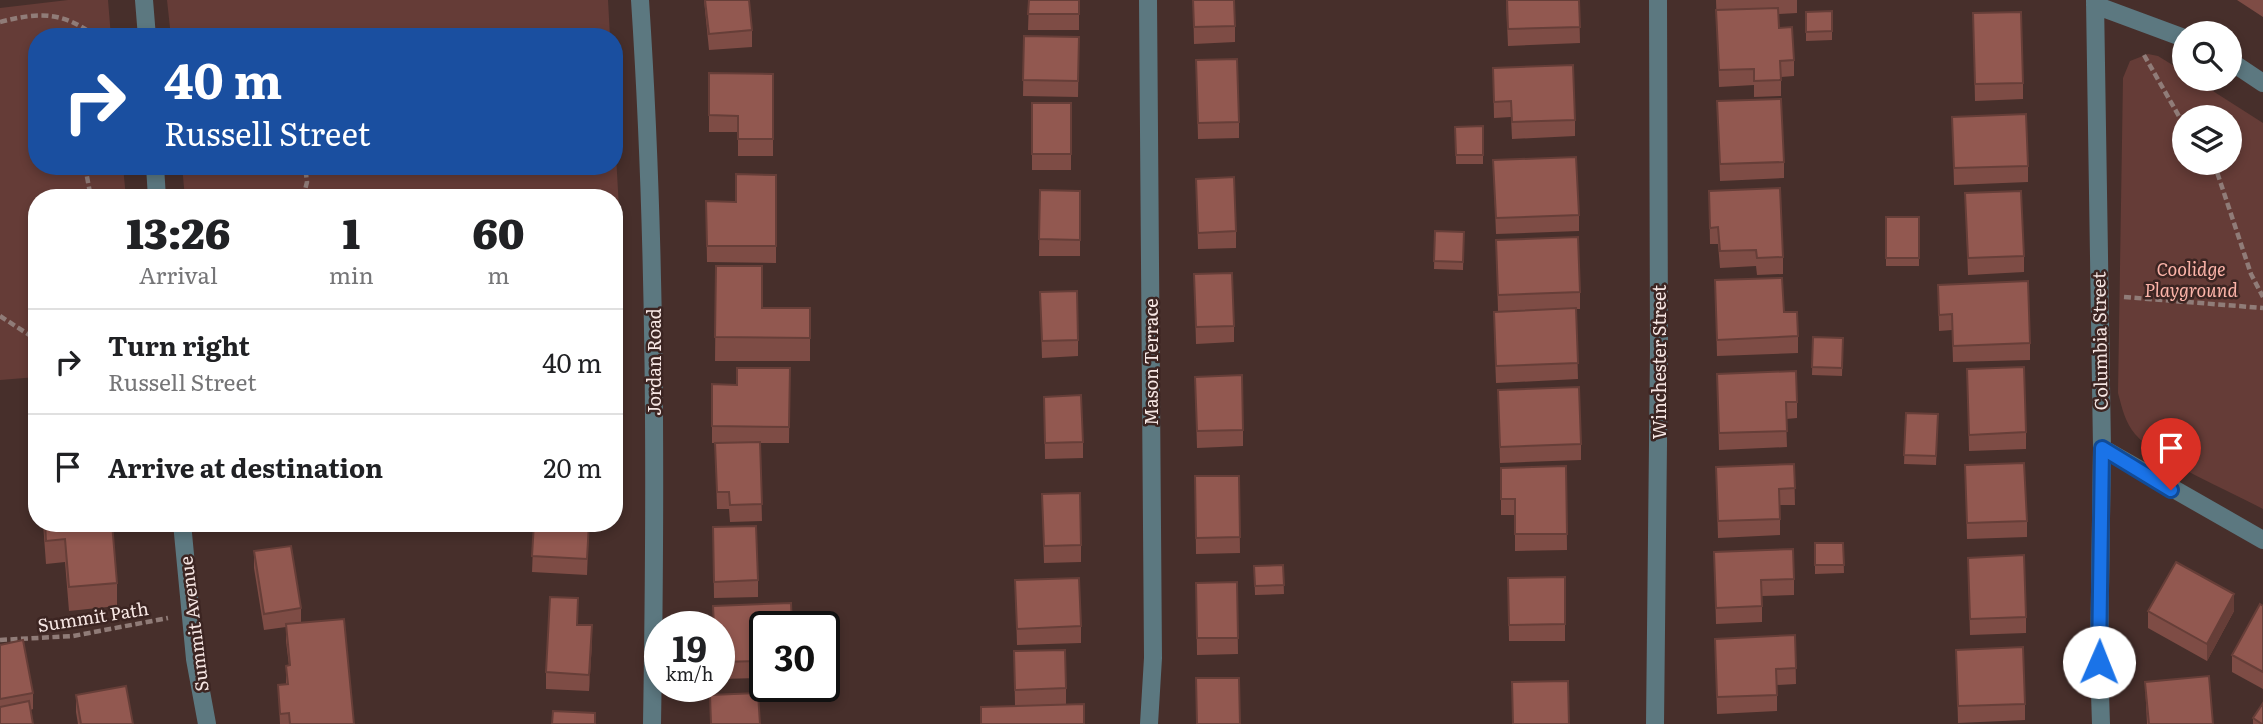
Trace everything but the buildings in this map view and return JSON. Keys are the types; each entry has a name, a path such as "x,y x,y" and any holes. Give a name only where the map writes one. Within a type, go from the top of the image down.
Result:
{"street":[{"path":"144,0 146,28"},
{"name":"Jordan Road","path":"640,0 651,168 654,555 652,724"},
{"name":"Mason Terrace","path":"1148,0 1153,658 1149,724"},
{"name":"Winchester Street","path":"1655,724 1659,350 1658,0"},
{"path":"2095,2 2172,33"},
{"name":"Columbia Street","path":"2095,2 2097,295 2102,448 2099,662 2101,724"},
{"path":"2242,69 2263,83"},
{"path":"2102,448 2263,540"},
{"name":"Summit Avenue","path":"183,532 190,614 207,724"}],"path":[{"path":"0,22 33,14 49,15 82,28"},
{"path":"2144,55 2173,105"},
{"path":"2218,175 2247,263 2263,297"},
{"path":"2097,295 2263,308"},
{"path":"0,316 28,334"},
{"name":"Summit Path","path":"0,640 74,636 190,614"}],"green space":[{"path":"68,0 108,0 110,28 28,28 28,175 124,175 125,189 28,189 28,378 0,380 0,8"},
{"path":"167,0 608,0 610,28 170,28"},
{"name":"Coolidge Playground","path":"2148,54 2158,56 2172,65 2172,91 2213,91 2235,105 2172,105 2172,175 2242,175 2242,110 2263,123 2263,509 2160,455 2135,434 2122,409 2118,393 2123,78 2130,61"},
{"path":"183,175 617,175 618,189 184,189"}],"route":[{"path":"2099,662 2102,448 2171,490"}]}
